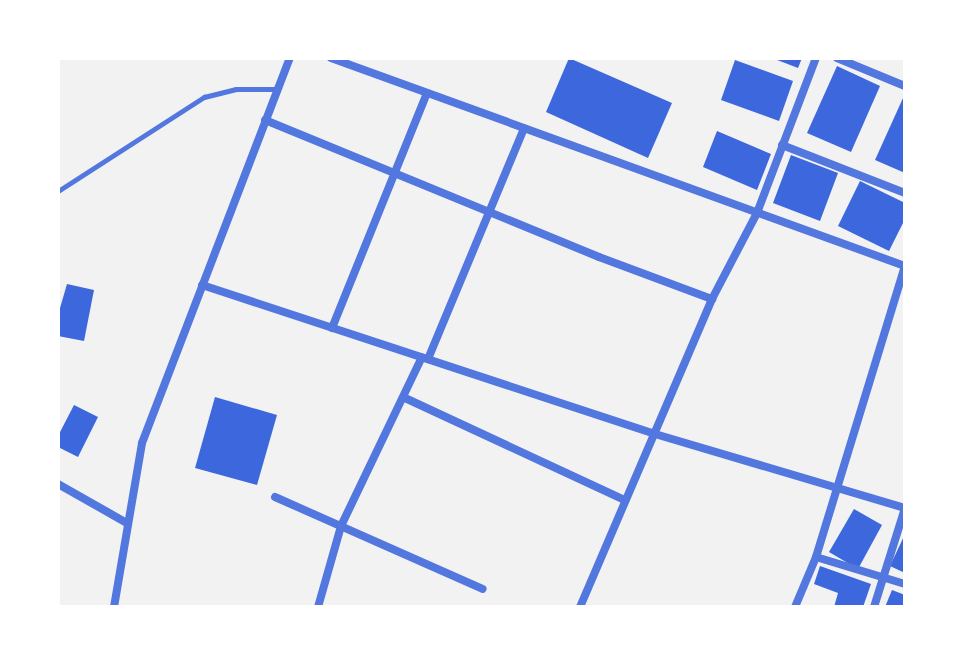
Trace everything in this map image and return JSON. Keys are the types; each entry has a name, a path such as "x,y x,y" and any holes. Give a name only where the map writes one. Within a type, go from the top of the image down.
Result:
{"street":[{"path":"114,607 142,443 290,58"},
{"path":"331,58 905,266 816,557 795,607"},
{"path":"580,607 623,499 655,434 712,299 757,213 816,58"},
{"path":"837,58 905,86"},
{"path":"332,328 397,174 427,93"},
{"path":"265,120 490,213 712,299"},
{"path":"318,607 341,526 425,358 524,128"},
{"path":"782,145 905,193"},
{"path":"202,285 655,434 905,508 874,607"},
{"path":"405,398 623,499"},
{"path":"58,484 127,523"},
{"path":"275,497 483,589"},
{"path":"816,557 905,584"}],"lane":[{"path":"58,191 204,97 236,89 277,89"}],"building":[{"path":"569,58 672,103 648,158 546,112"},
{"path":"772,58 802,58 798,68"},
{"path":"735,60 793,81 779,121 721,100"},
{"path":"837,66 880,86 851,152 807,133"},
{"path":"905,99 905,173 875,160"},
{"path":"717,131 771,154 757,190 703,167"},
{"path":"791,155 838,173 820,221 773,203"},
{"path":"860,181 905,203 905,219 889,251 838,226"},
{"path":"67,284 94,290 84,341 58,336 58,315"},
{"path":"215,397 277,415 257,485 195,468"},
{"path":"74,405 98,417 78,457 58,447 58,436"},
{"path":"854,509 882,525 858,569 829,552"},
{"path":"905,534 905,573 890,566"},
{"path":"820,566 871,584 863,607 834,607 838,593 814,584"},
{"path":"892,590 905,595 905,607 885,607"}]}
